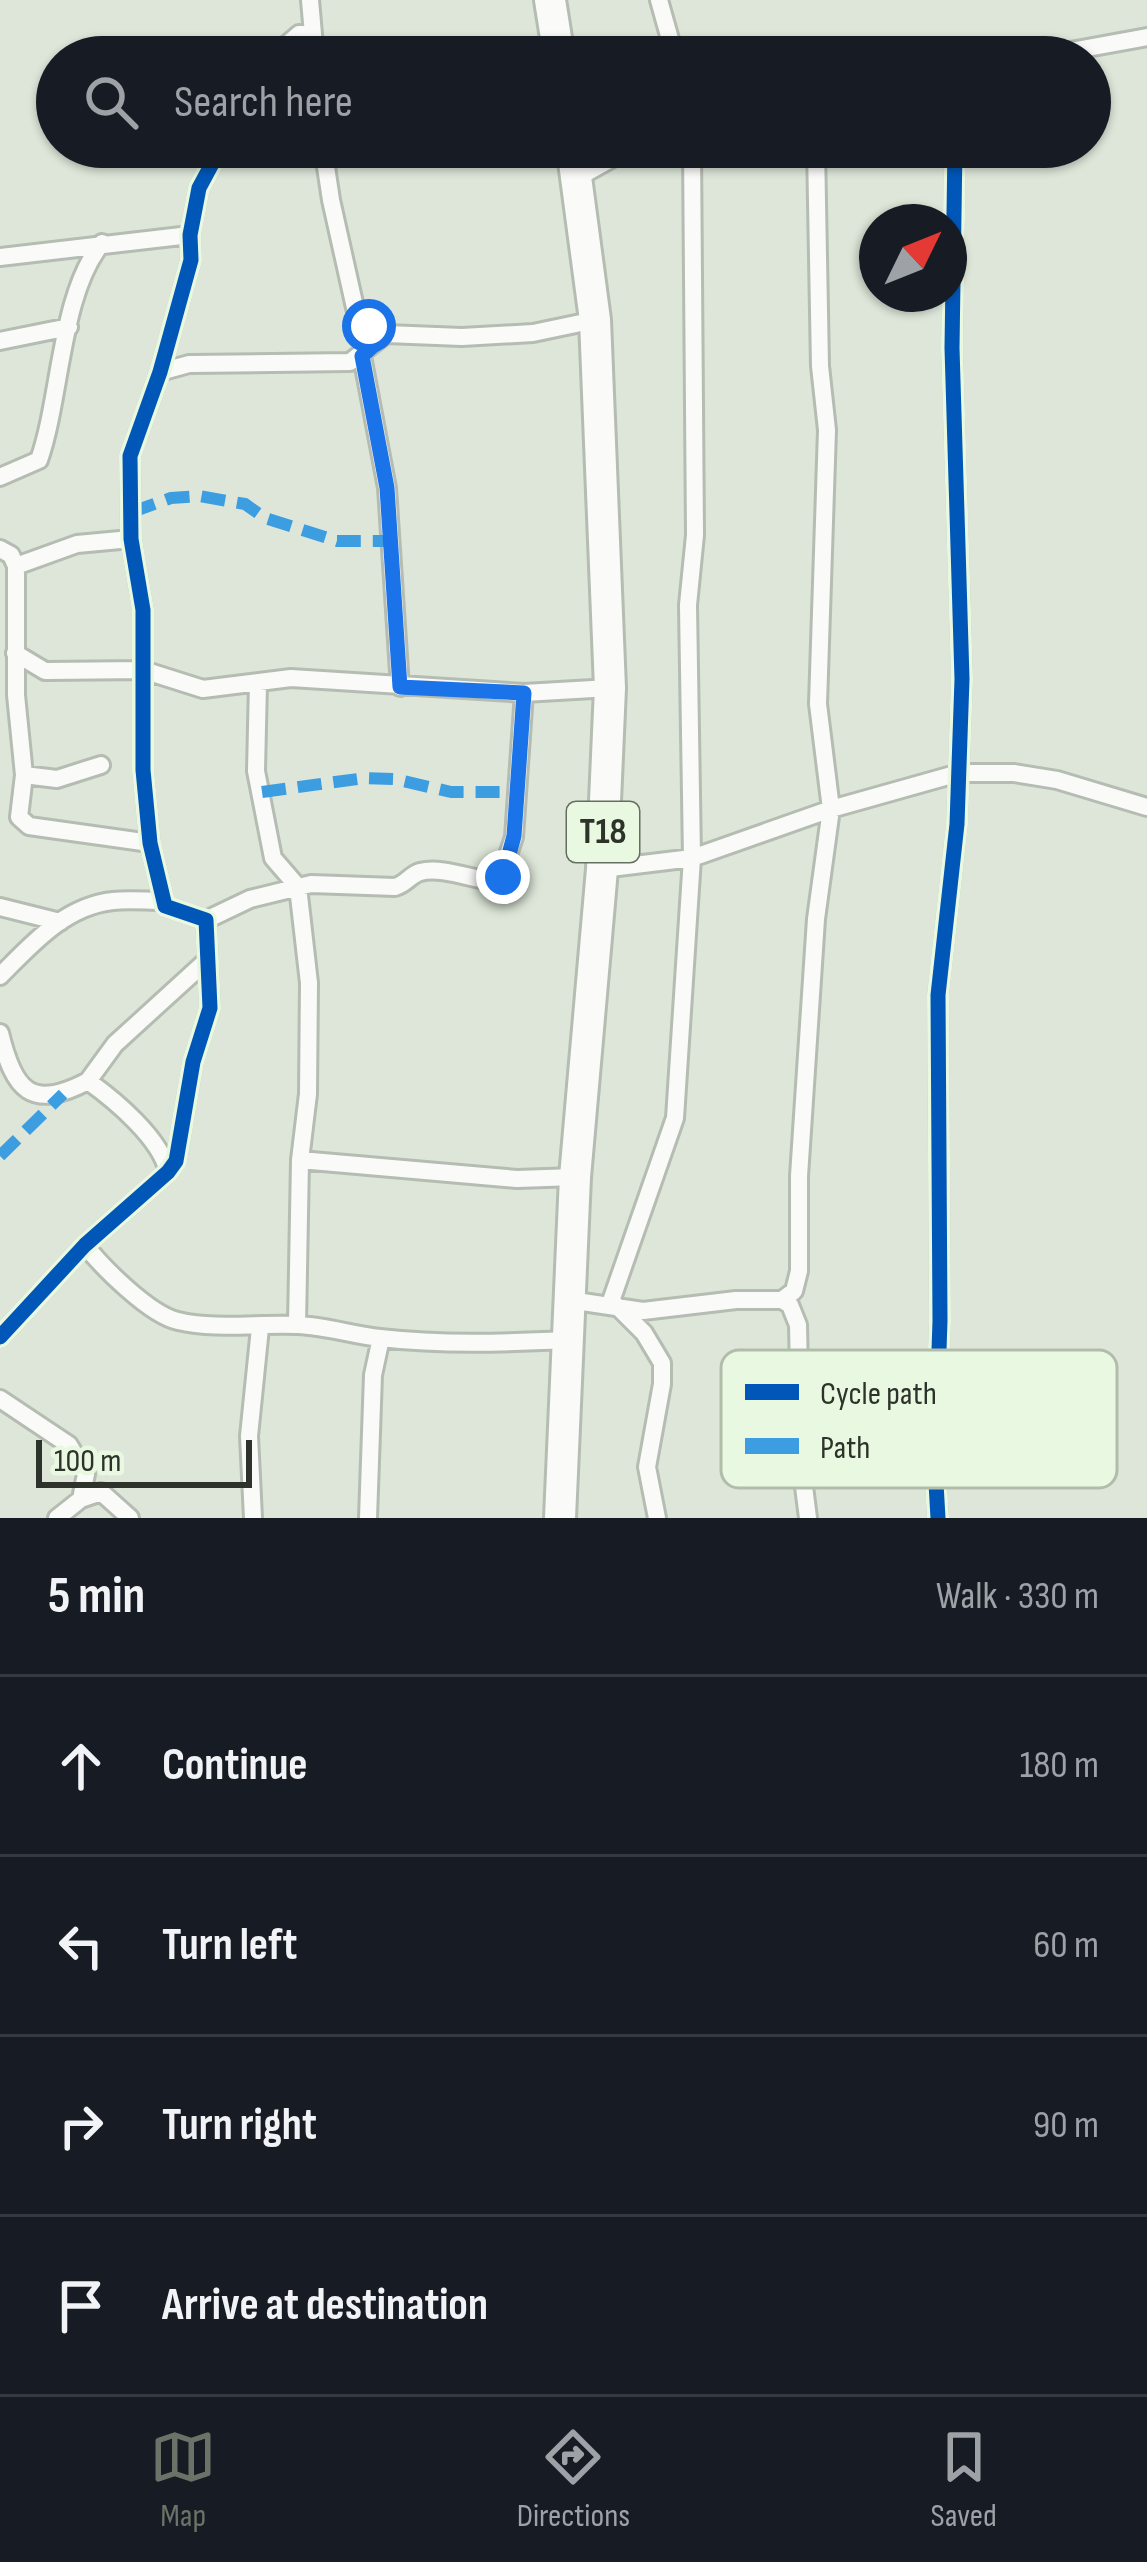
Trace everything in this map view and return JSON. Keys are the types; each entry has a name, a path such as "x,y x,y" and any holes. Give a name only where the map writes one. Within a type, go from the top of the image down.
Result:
{"highway":[{"path":"550,0 556,36"},
{"name":"T18","path":"560,1518 575,1177 602,869 610,688 595,320 575,168"}],"street":[{"path":"310,0 312,36"},
{"path":"659,0 669,36"},
{"path":"297,36 312,33"},
{"path":"1111,44 1147,37"},
{"path":"210,168 199,188 190,235 191,260 160,372 130,456 131,539 143,610 142,770 162,901 171,909 206,920 250,899 298,887 339,883 395,887 427,871 499,882 514,836 524,693"},
{"path":"326,168 356,312 369,326 386,334 487,337 595,320"},
{"path":"614,1305 675,1118 692,858 688,605 695,535 693,168"},
{"path":"782,1300 794,1292 799,1271 799,1176 816,919 831,809 818,704 827,430 820,366 816,168"},
{"path":"937,1350 938,995 957,824 962,619 952,348 954,168"},
{"path":"0,257 190,235"},
{"path":"0,477 39,460 69,327 89,259 102,243"},
{"path":"0,341 69,327"},
{"path":"160,372 189,364 350,362 386,334"},
{"path":"362,356 387,488 400,687"},
{"path":"16,566 77,544 131,539"},
{"path":"0,549 11,555 16,566 15,653 24,776 19,817 29,826 150,843"},
{"path":"15,653 45,671 143,670 203,688 291,678 524,693 610,688"},
{"path":"257,683 256,771 273,858 298,887 309,983 297,1325"},
{"path":"24,776 57,779 101,765"},
{"path":"602,869 692,858 831,809 959,772 1057,780 1147,807"},
{"path":"0,976 38,937 96,904 162,901"},
{"path":"0,907 60,922"},
{"path":"0,1337 86,1245 168,1172 179,1151 193,1062 210,1008 206,920"},
{"path":"0,1033 7,1060 33,1094 55,1096 88,1081 128,1031 206,962"},
{"path":"88,1081 155,1146 168,1172"},
{"path":"300,1160 517,1179 575,1177"},
{"path":"86,1245 100,1264 176,1321 260,1328 297,1325 381,1338 480,1345 566,1340"},
{"path":"569,1300 657,1311 736,1300 782,1300 790,1305 798,1325 799,1350"},
{"path":"0,1304 16,1320"},
{"path":"614,1305 644,1333 662,1363 647,1467 657,1518"},
{"path":"253,1518 249,1436 260,1328"},
{"path":"368,1518 373,1375 381,1338"},
{"path":"0,1399 69,1445 86,1474 81,1499"},
{"path":"804,1488 808,1518"},
{"path":"936,1488 938,1518"},
{"path":"58,1518 81,1499 101,1492 130,1518"}],"marked path":[{"path":"132,512 171,498 199,496 245,504 265,518 337,541 390,541"},
{"path":"262,792 365,778 394,779 451,792 517,792"},
{"path":"0,1156 63,1094"}],"cycle path":[{"path":"0,1337 85,1245 176,1161 193,1062 210,1008 206,920 165,906 150,843 143,770 143,610 131,539 130,456 160,372 191,260 190,235 199,188 210,168"},
{"path":"939,1350 938,995 957,824 962,679 952,348 955,168"},
{"path":"936,1488 938,1518"}],"route":[{"path":"369,326 386,334 362,356 387,488 400,687 524,693 514,836 503,877"}]}
